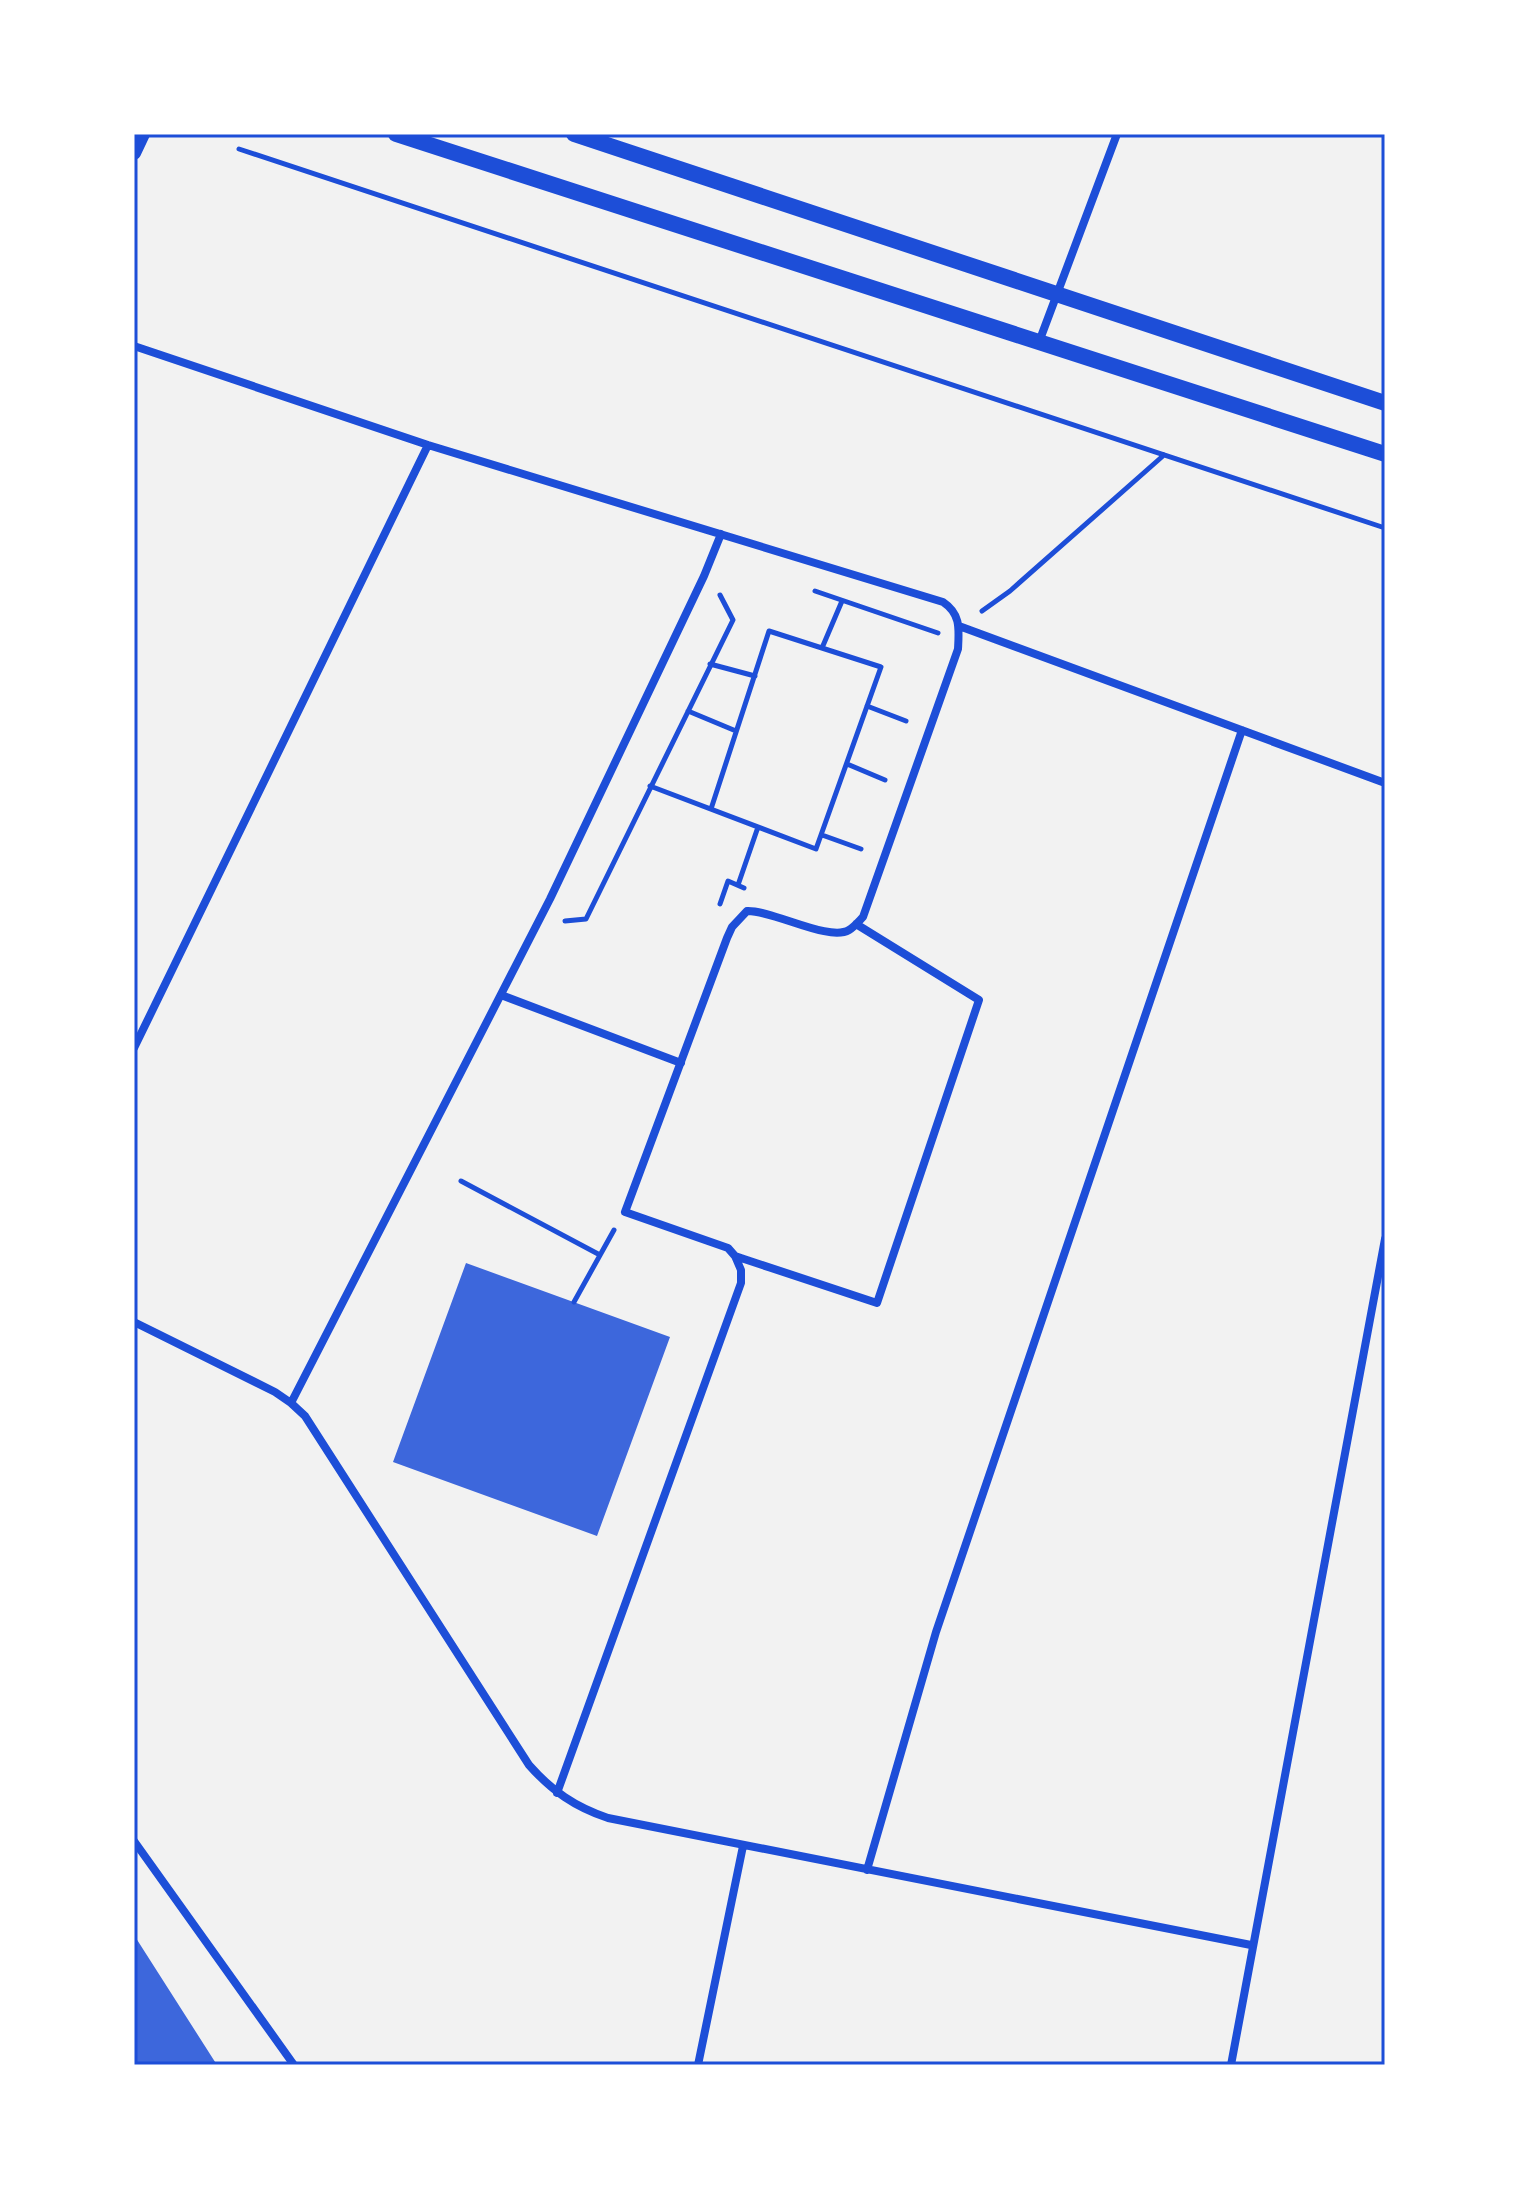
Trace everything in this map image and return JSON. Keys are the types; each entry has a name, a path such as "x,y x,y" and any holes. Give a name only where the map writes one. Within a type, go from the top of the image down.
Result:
{"main road":[{"path":"396,134 1385,454"},
{"path":"574,134 1385,403"}],"street":[{"path":"134,153 143,134"},
{"path":"1039,342 1117,134"},
{"path":"134,346 428,445 943,602 955,614 959,626 958,649 863,917 849,930 832,932 771,913 747,911 732,927 625,1212 728,1248 741,1270 741,1283 557,1793"},
{"path":"134,1048 428,445"},
{"path":"291,1403 557,885 721,534"},
{"path":"959,626 1385,783"},
{"path":"867,1870 936,1632 1242,730"},
{"path":"735,1256 877,1303 979,1000 856,924"},
{"path":"501,995 681,1063"},
{"path":"1231,2065 1385,1239"},
{"path":"134,1322 291,1403 305,1416 529,1765 557,1793 581,1809 608,1818 743,1846 1251,1945"},
{"path":"134,1841 294,2065"},
{"path":"698,2065 743,1846"}],"path":[{"path":"239,149 1385,528"},
{"path":"813,591 939,634 959,626 1010,591 1164,455"},
{"path":"822,648 852,575"},
{"path":"553,922 586,919 733,620 716,587"},
{"path":"650,786 816,849 881,667 769,631 711,809"},
{"path":"710,664 755,676"},
{"path":"867,706 906,721"},
{"path":"901,736 912,706"},
{"path":"688,711 736,731"},
{"path":"847,764 885,780"},
{"path":"880,794 890,765"},
{"path":"738,885 758,827"},
{"path":"822,835 862,850"},
{"path":"857,864 867,836"},
{"path":"717,909 728,881 752,891"},
{"path":"461,1181 600,1255"},
{"path":"574,1302 625,1212"}],"building":[{"path":"466,1263 670,1337 597,1536 393,1462"},
{"path":"134,1935 217,2065 134,2065"}]}
